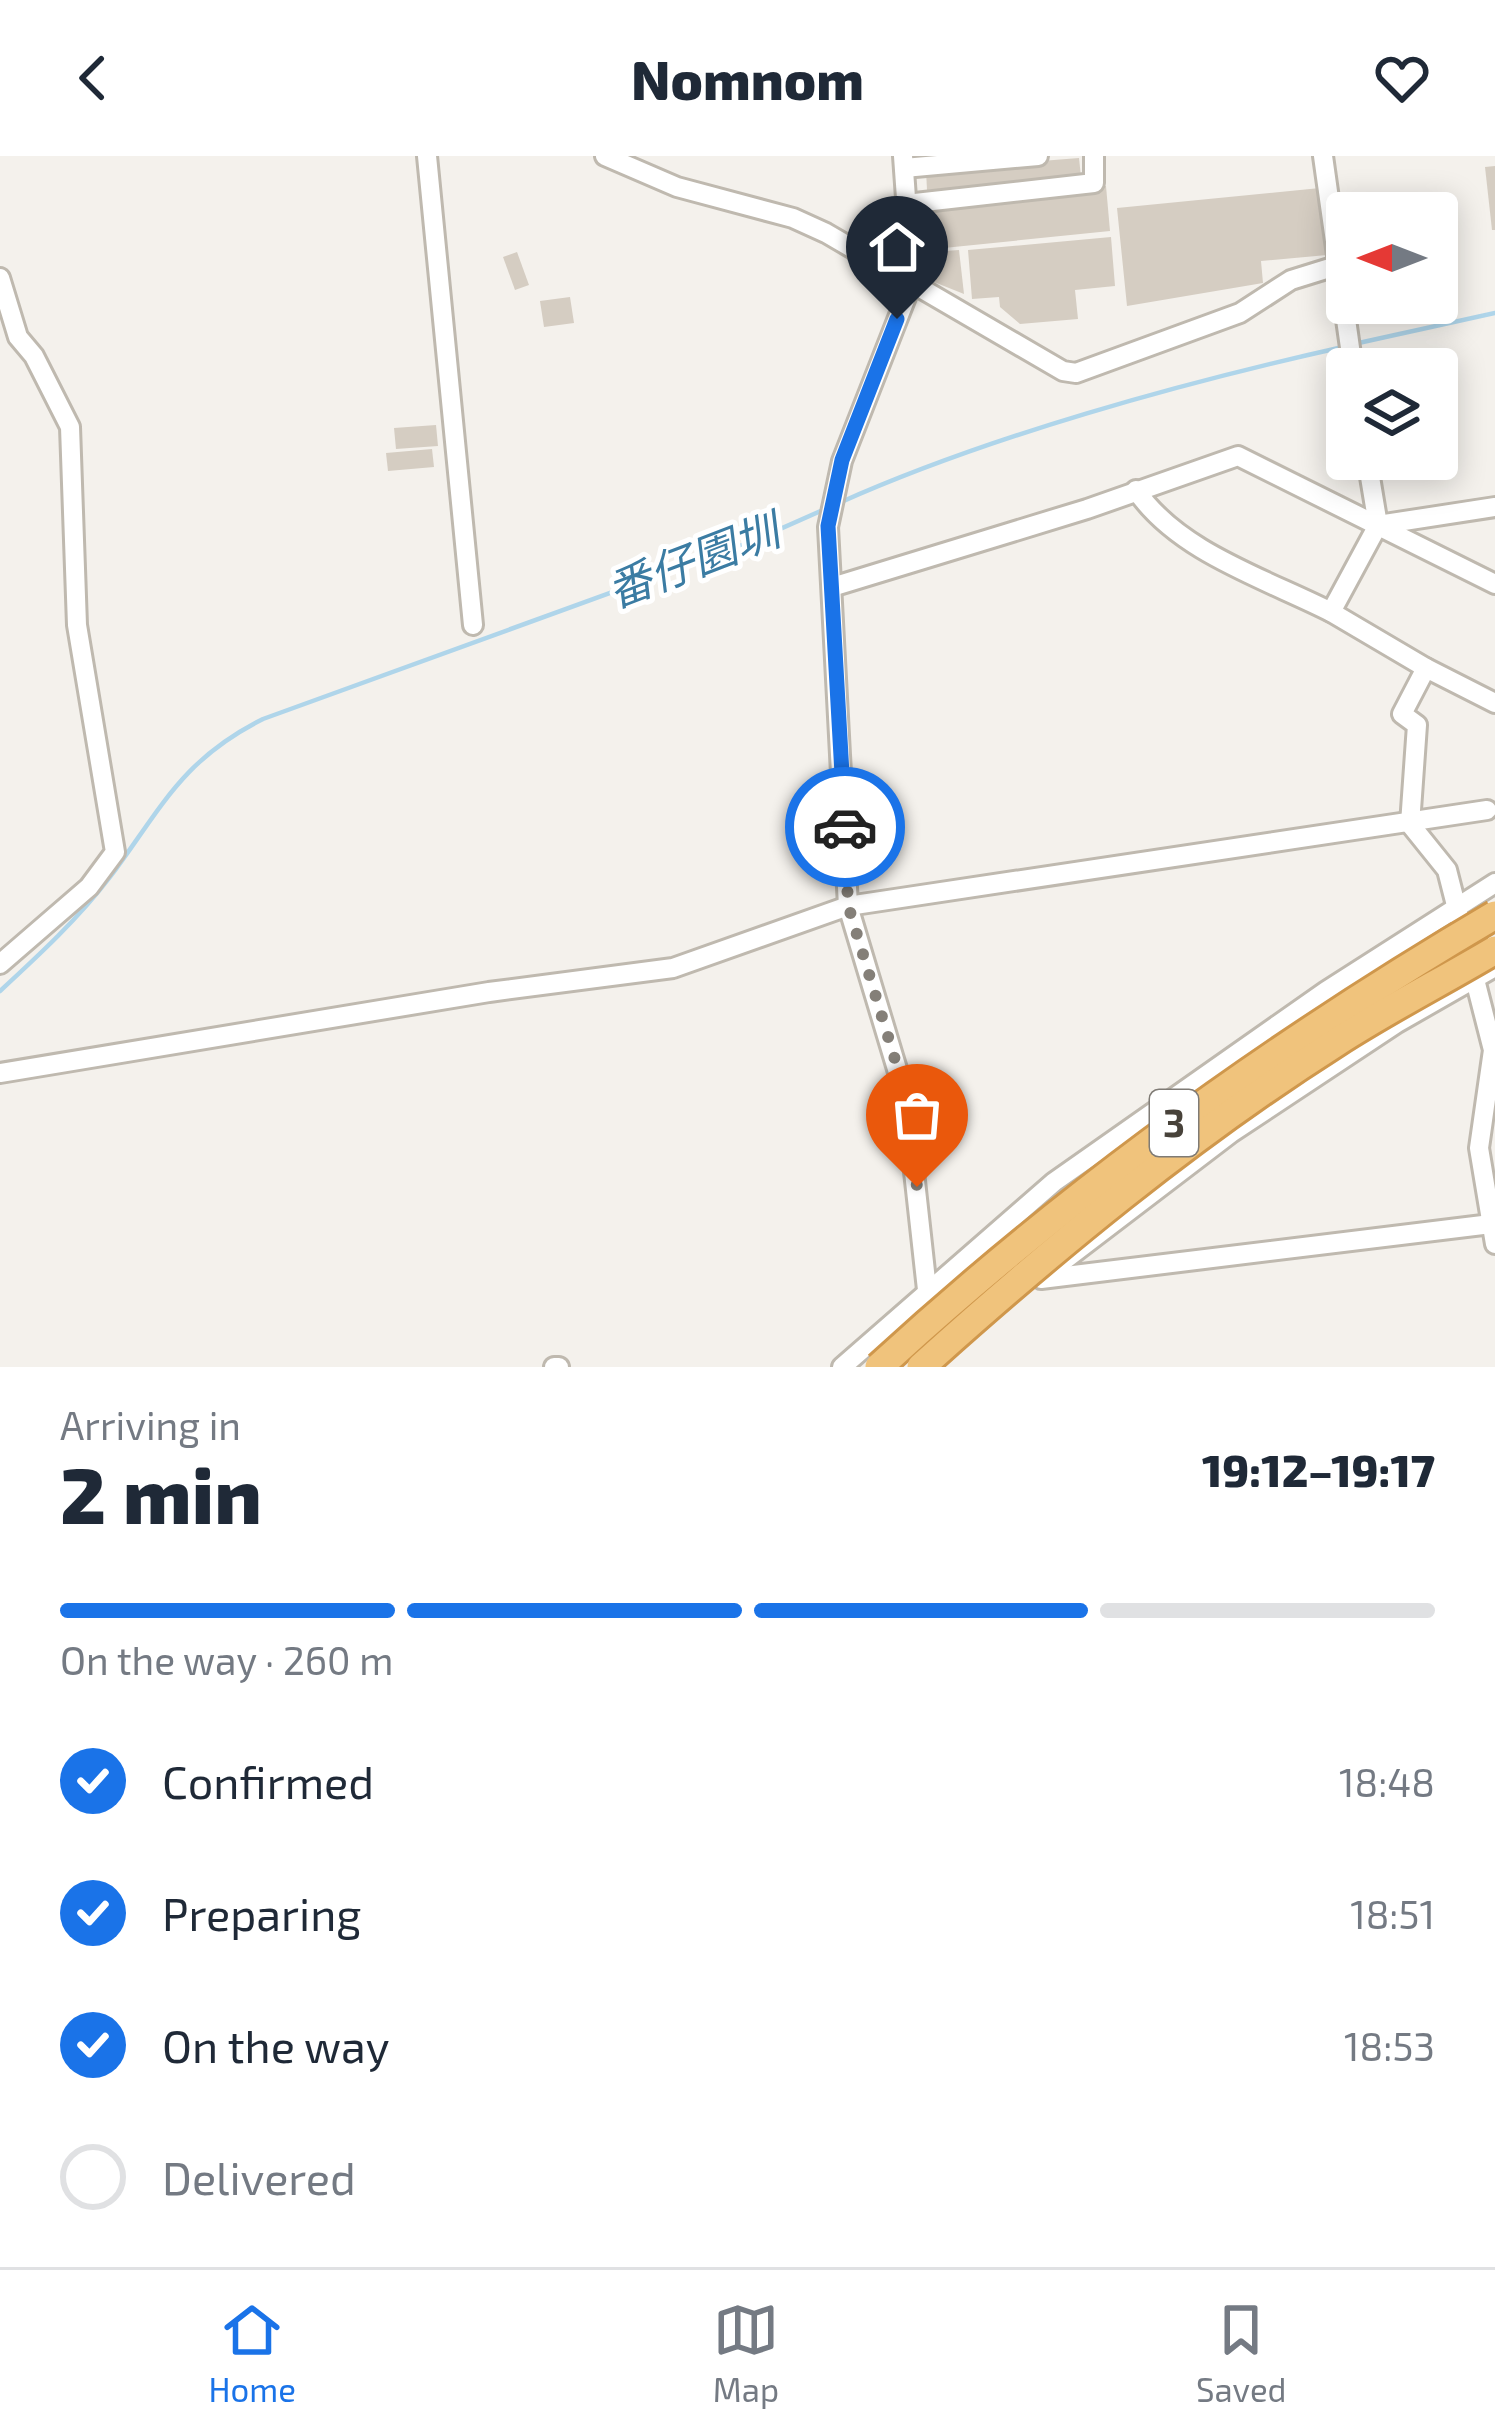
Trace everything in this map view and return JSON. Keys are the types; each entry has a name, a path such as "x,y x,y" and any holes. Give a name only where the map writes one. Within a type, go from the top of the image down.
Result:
{"highway":[{"name":"3","path":"879,1367 1047,1220 1186,1114 1335,1009 1495,915"},
{"name":"3","path":"921,1367 1078,1232 1265,1091 1339,1040 1495,950"}],"street":[{"path":"427,156 473,625"},
{"path":"605,156 677,187 793,218 1063,371 1076,373 1240,313 1291,280 1326,269"},
{"path":"936,1367 907,1099 848,905 832,506 842,460 912,282 904,162 1038,156"},
{"path":"907,204 1094,183 1094,156"},
{"path":"1327,192 1323,157 1345,156"},
{"path":"0,278 19,337 34,356 70,427 77,625 116,852 89,887 0,964"},
{"path":"832,587 1238,456 1495,584"},
{"path":"1331,612 1378,526 1370,480"},
{"path":"1136,490 1154,516 1192,542 1495,703"},
{"path":"1378,526 1495,507"},
{"path":"1426,668 1402,715 1417,725 1410,824 1447,870 1494,1051 1478,1148 1495,1244"},
{"path":"0,1073 489,992 673,968 848,905 1486,810"},
{"path":"842,1367 1054,1183 1307,1004 1495,883"},
{"path":"936,1367 1041,1279 1250,1120 1397,1023 1495,967"},
{"path":"1041,1279 1492,1224"}],"building":[{"path":"1079,158 1081,177 927,190 926,170"},
{"path":"1495,166 1495,230 1492,230 1485,167"},
{"path":"1106,186 1110,231 934,249 929,204"},
{"path":"1320,188 1326,255 1261,261 1263,283 1127,306 1117,208"},
{"path":"1111,237 1115,286 1075,290 1078,319 1020,324 1000,307 999,297 972,299 968,250"},
{"path":"959,250 964,294 934,282 931,252"},
{"path":"517,252 529,285 515,290 503,257"},
{"path":"570,297 574,323 544,327 540,301"},
{"path":"436,425 438,446 396,449 394,428"},
{"path":"432,449 434,467 388,471 386,453"}],"waterway":[{"name":"番仔園圳","path":"1354,344 1495,313"},
{"path":"839,503 958,455 1087,413 1343,347"},
{"name":"番仔園圳","path":"0,991 85,907 192,769 235,735 263,719 753,541 823,510"}],"way so far":[{"path":"845,827 848,905 907,1099 917,1187"}],"route":[{"path":"845,827 828,526 842,460 897,319"}]}
